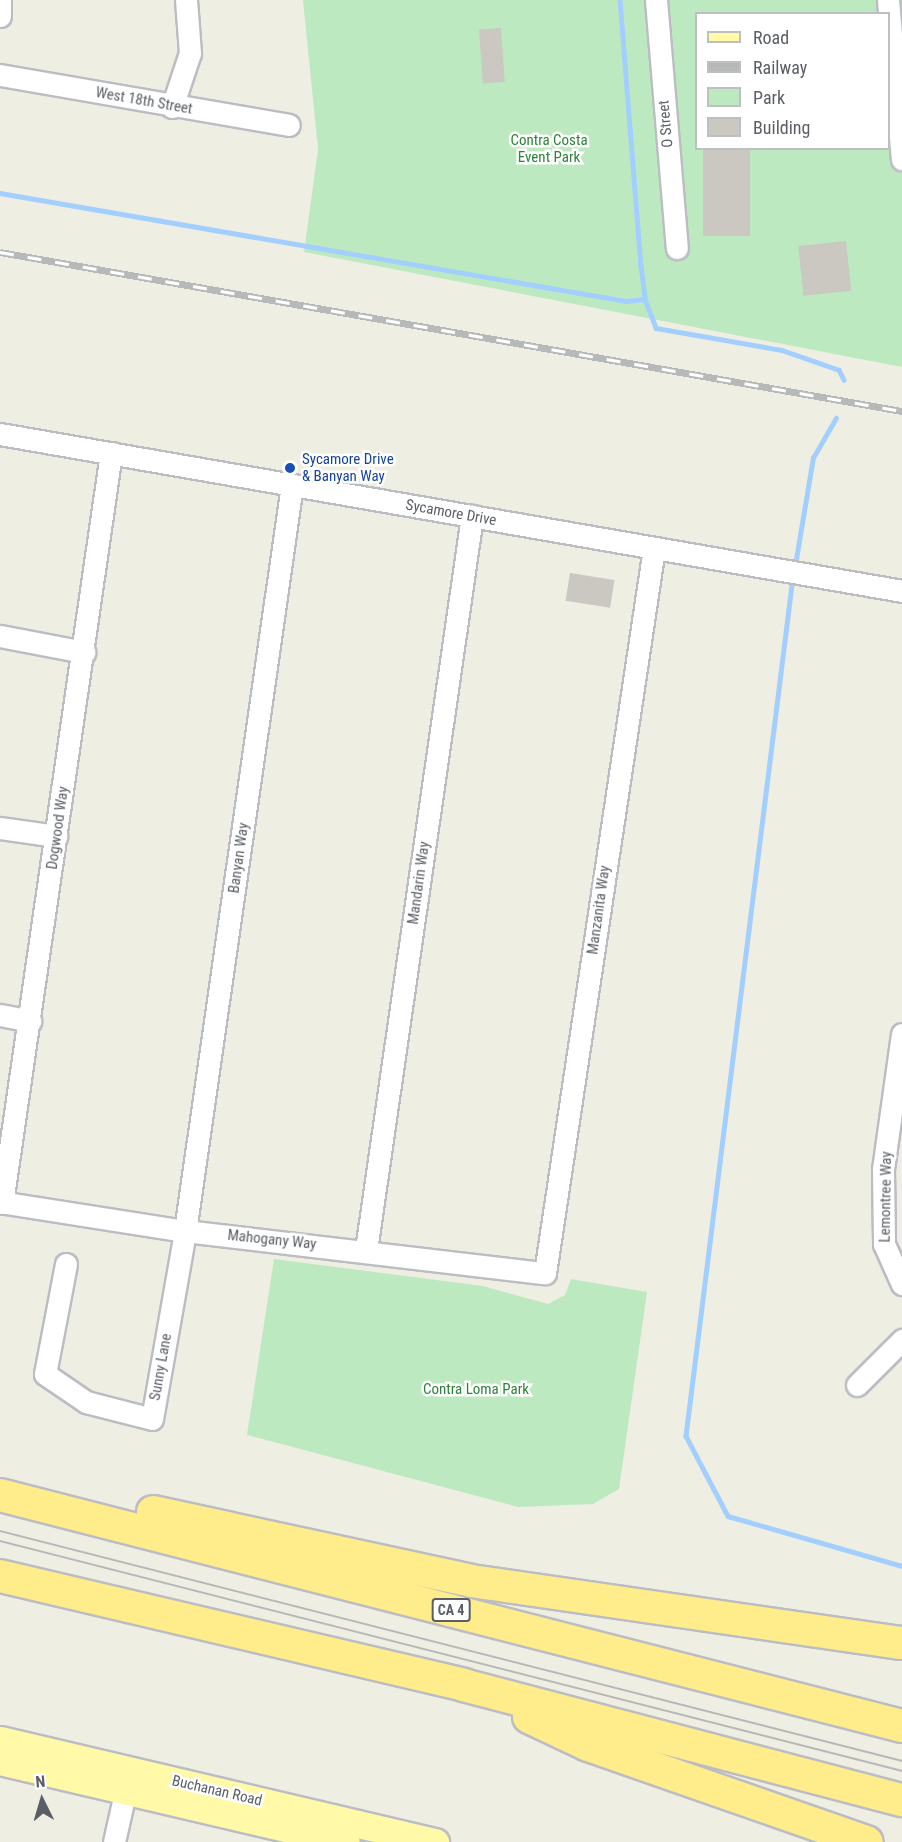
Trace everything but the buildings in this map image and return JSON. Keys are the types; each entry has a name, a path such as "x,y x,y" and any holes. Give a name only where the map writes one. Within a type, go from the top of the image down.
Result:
{"highway":[{"path":"0,1489 158,1513 471,1581 902,1643"},
{"name":"CA 4","path":"0,1495 902,1725"},
{"path":"0,1576 463,1685 902,1800"},
{"path":"463,1685 588,1745 867,1842"}],"main road":[{"name":"Buchanan Road","path":"0,1740 128,1781 346,1842"},
{"name":"Buchanan Road","path":"0,1761 128,1781"},
{"name":"Buchanan Road","path":"302,1828 435,1842"}],"street":[{"path":"0,0 0,16"},
{"path":"172,107 190,53 186,0"},
{"name":"O Street","path":"656,0 677,248"},
{"path":"890,23 902,159"},
{"name":"West 18th Street","path":"0,75 172,107 289,124"},
{"name":"Sycamore Drive","path":"0,434 902,591"},
{"name":"Dogwood Way","path":"1,1203 30,1021 111,453"},
{"name":"Banyan Way","path":"185,1230 292,485"},
{"name":"Mandarin Way","path":"366,1250 472,516"},
{"name":"Manzanita Way","path":"545,1273 654,548"},
{"path":"0,636 84,652"},
{"path":"0,828 57,836"},
{"path":"0,1015 30,1021"},
{"name":"Lemontree Way","path":"902,1034 883,1180 884,1244 902,1284"},
{"name":"Mahogany Way","path":"1,1203 185,1230 545,1273"},
{"name":"Sunny Lane","path":"66,1264 45,1374 86,1402 152,1419 185,1230"},
{"path":"857,1385 902,1340"},
{"path":"114,1842 128,1781"}],"green space":[{"name":"Contra Costa Event Park","path":"303,0 902,0 902,367 304,252 318,149"},
{"name":"Contra Loma Park","path":"274,1259 483,1286 548,1304 565,1295 571,1279 647,1292 619,1489 593,1504 518,1507 247,1435"}],"waterway":[{"path":"620,0 641,265 645,299 656,328 782,350 839,370 844,380"},
{"path":"0,193 626,301 645,299"},
{"path":"795,565 813,458 836,418"},
{"path":"793,577 686,1436 728,1516 902,1566"}],"tram line":[{"path":"0,1531 902,1761"},
{"path":"0,1541 902,1771"}],"railway":[{"path":"0,252 902,411"}],"place":[{"name":"Sycamore Drive & Banyan Way","path":"290,468"}]}
